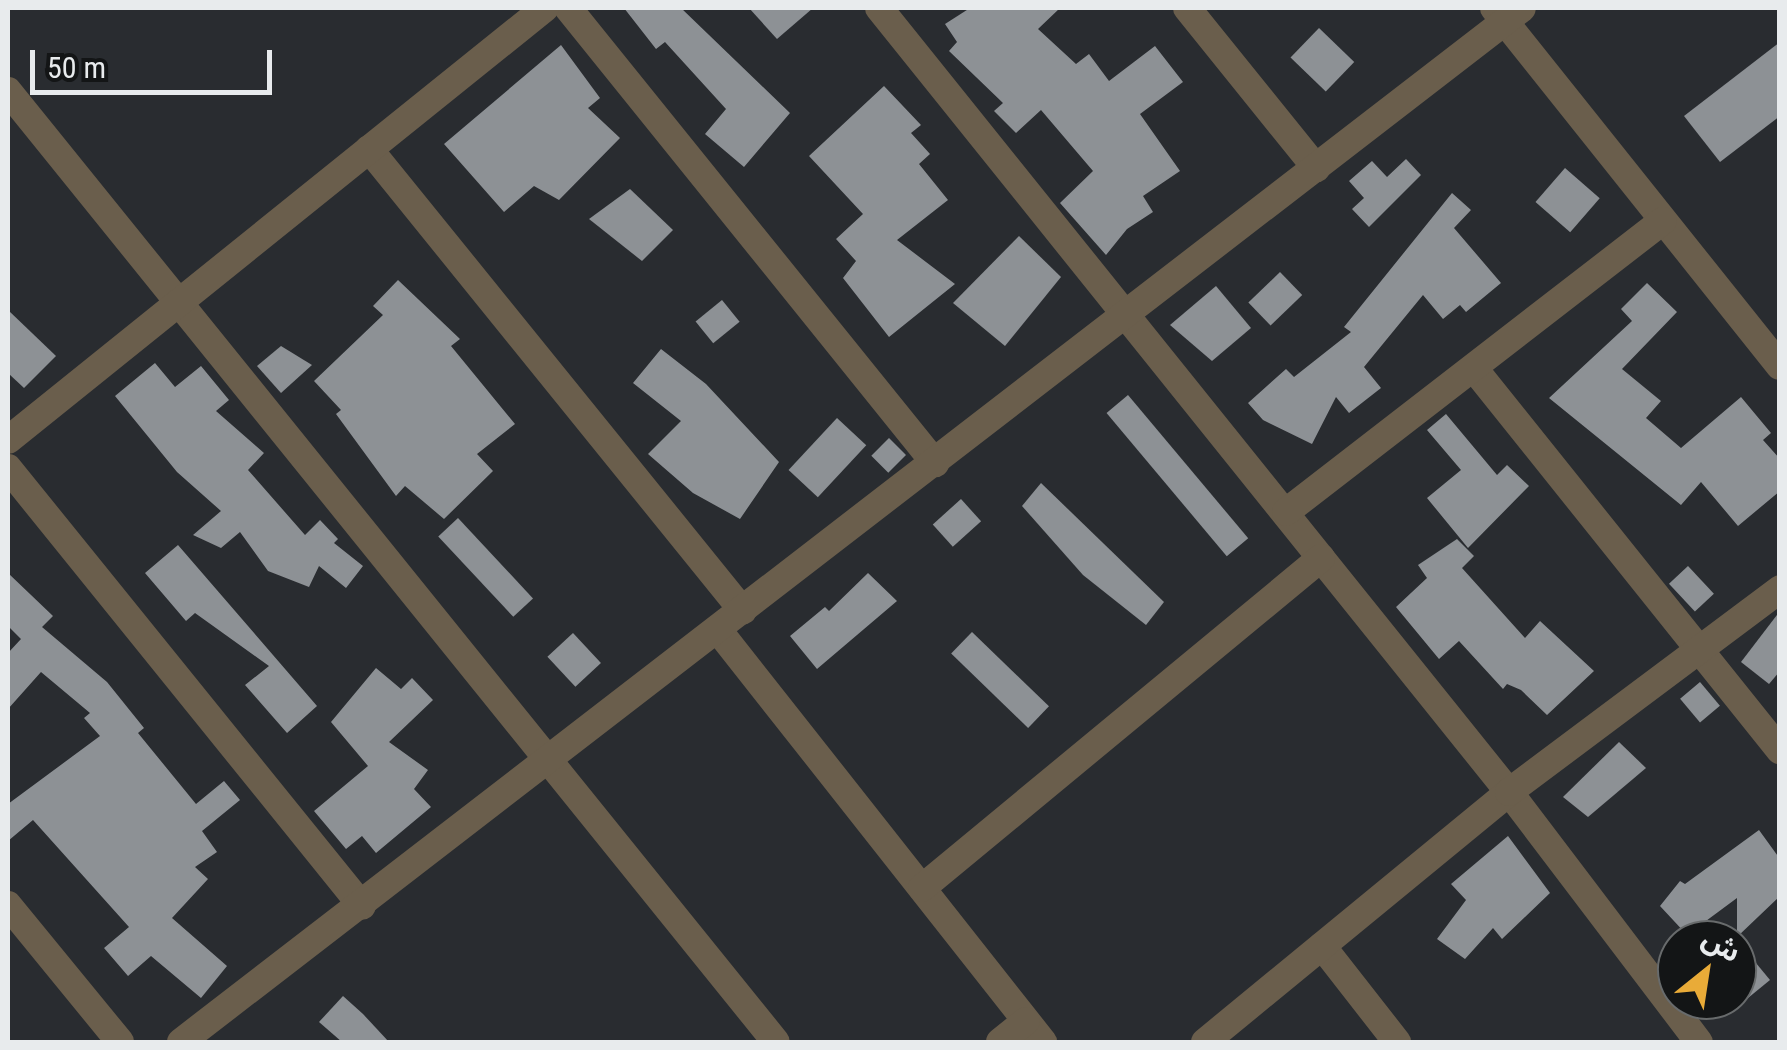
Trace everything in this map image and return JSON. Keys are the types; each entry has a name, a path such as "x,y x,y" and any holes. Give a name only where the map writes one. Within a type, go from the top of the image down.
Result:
{"street":[{"path":"8,440 545,8"},
{"path":"568,8 935,463"},
{"path":"879,8 1509,792 1699,1042"},
{"path":"1187,8 1316,168"},
{"path":"181,1042 1316,168 1507,12 1663,221 1780,366"},
{"path":"8,91 552,759 776,1042"},
{"path":"368,150 743,611"},
{"path":"1286,512 1476,371 1663,221"},
{"path":"1476,371 1780,750"},
{"path":"8,468 362,906"},
{"path":"922,888 1322,558"},
{"path":"1205,1042 1509,792 1780,589"},
{"path":"718,630 1035,1032 1000,1042"},
{"path":"8,905 120,1042"},
{"path":"1322,946 1397,1042"}],"building":[{"path":"624,8 681,8 790,113 744,167 705,134 726,109 665,42 656,49"},
{"path":"749,8 813,8 777,39"},
{"path":"970,8 1060,8 1038,29 1076,64 1089,54 1109,81 1155,46 1183,82 1140,114 1180,171 1143,196 1153,212 1127,229 1106,255 1060,203 1093,171 1041,110 1016,133 994,111 1003,103 949,51 957,42 945,24"},
{"path":"1319,28 1354,62 1326,92 1291,57"},
{"path":"1780,42 1780,116 1720,162 1684,116"},
{"path":"561,45 600,98 588,108 620,138 559,200 534,186 504,212 444,144"},
{"path":"884,86 921,125 911,133 930,154 919,164 948,200 897,240 955,284 889,337 843,278 856,261 836,239 863,214 809,156"},
{"path":"1406,159 1421,175 1369,227 1352,209 1364,198 1349,181 1372,161 1387,177"},
{"path":"1565,168 1600,198 1570,232 1535,202"},
{"path":"630,189 673,230 642,261 589,219"},
{"path":"1452,193 1471,210 1454,228 1501,283 1466,312 1460,305 1443,319 1423,295 1364,367 1381,388 1349,413 1336,397 1312,444 1263,420 1248,403 1286,369 1294,377 1351,332 1344,327"},
{"path":"1019,236 1061,277 1005,346 953,303"},
{"path":"1280,272 1302,295 1271,326 1248,303"},
{"path":"398,280 460,339 451,346 515,424 477,454 493,471 444,519 405,486 396,496 336,414 341,410 314,381 383,315 373,306"},
{"path":"1647,283 1677,312 1622,369 1661,401 1646,418 1681,448 1741,397 1771,433 1763,440 1780,459 1780,491 1738,526 1701,482 1681,505 1549,398 1632,321 1621,309"},
{"path":"1216,286 1251,328 1212,361 1170,325"},
{"path":"722,300 740,322 713,343 696,321"},
{"path":"8,310 56,356 24,388 8,373"},
{"path":"281,346 312,365 281,393 257,366"},
{"path":"661,349 706,384 779,462 740,519 693,493 648,454 681,421 633,383"},
{"path":"155,363 175,387 201,366 229,400 216,411 264,453 248,470 305,535 320,520 338,539 334,543 363,566 346,588 319,566 309,587 268,571 240,532 221,548 193,535 221,511 177,472 115,396"},
{"path":"1128,395 1248,538 1227,556 1107,413"},
{"path":"1446,414 1497,475 1507,465 1529,486 1468,548 1427,498 1461,470 1427,430"},
{"path":"837,418 866,445 818,497 789,470"},
{"path":"889,438 906,455 888,473 871,456"},
{"path":"1041,483 1164,602 1146,625 1083,575 1022,506"},
{"path":"961,499 981,521 953,547 933,524"},
{"path":"458,518 533,598 513,617 438,536"},
{"path":"1457,539 1474,556 1462,568 1525,638 1540,621 1594,671 1547,715 1521,690 1507,684 1503,689 1459,641 1439,659 1396,607 1427,578 1418,565"},
{"path":"178,545 317,706 287,733 245,685 269,666 195,613 186,621 145,573"},
{"path":"1688,566 1714,594 1695,612 1669,584"},
{"path":"8,573 53,616 42,627 107,682 144,728 138,733 196,804 224,781 240,800 202,831 217,852 195,867 208,879 172,918 227,966 201,998 151,956 128,976 104,948 129,927 33,820 8,841 8,804 100,736 84,718 90,713 41,672 8,709 8,653 21,639 8,626"},
{"path":"868,573 897,601 817,669 790,636 825,607 829,611"},
{"path":"1780,611 1780,671 1769,684 1741,662"},
{"path":"972,632 1049,706 1028,728 951,654"},
{"path":"573,633 601,663 575,687 547,657"},
{"path":"376,668 401,689 412,678 433,700 389,742 428,770 414,789 431,807 376,853 362,836 346,849 314,811 368,766 331,722"},
{"path":"1700,682 1720,706 1700,722 1680,699"},
{"path":"1619,742 1646,768 1588,817 1563,797"},
{"path":"1759,830 1780,859 1780,896 1755,920 1737,920 1737,898 1707,920 1673,920 1660,906 1680,881 1685,884"},
{"path":"1508,836 1550,893 1502,939 1493,928 1465,959 1437,939 1466,900 1451,884"},
{"path":"1757,964 1770,980 1757,991"},
{"path":"343,996 389,1042 342,1042 319,1022"}]}
